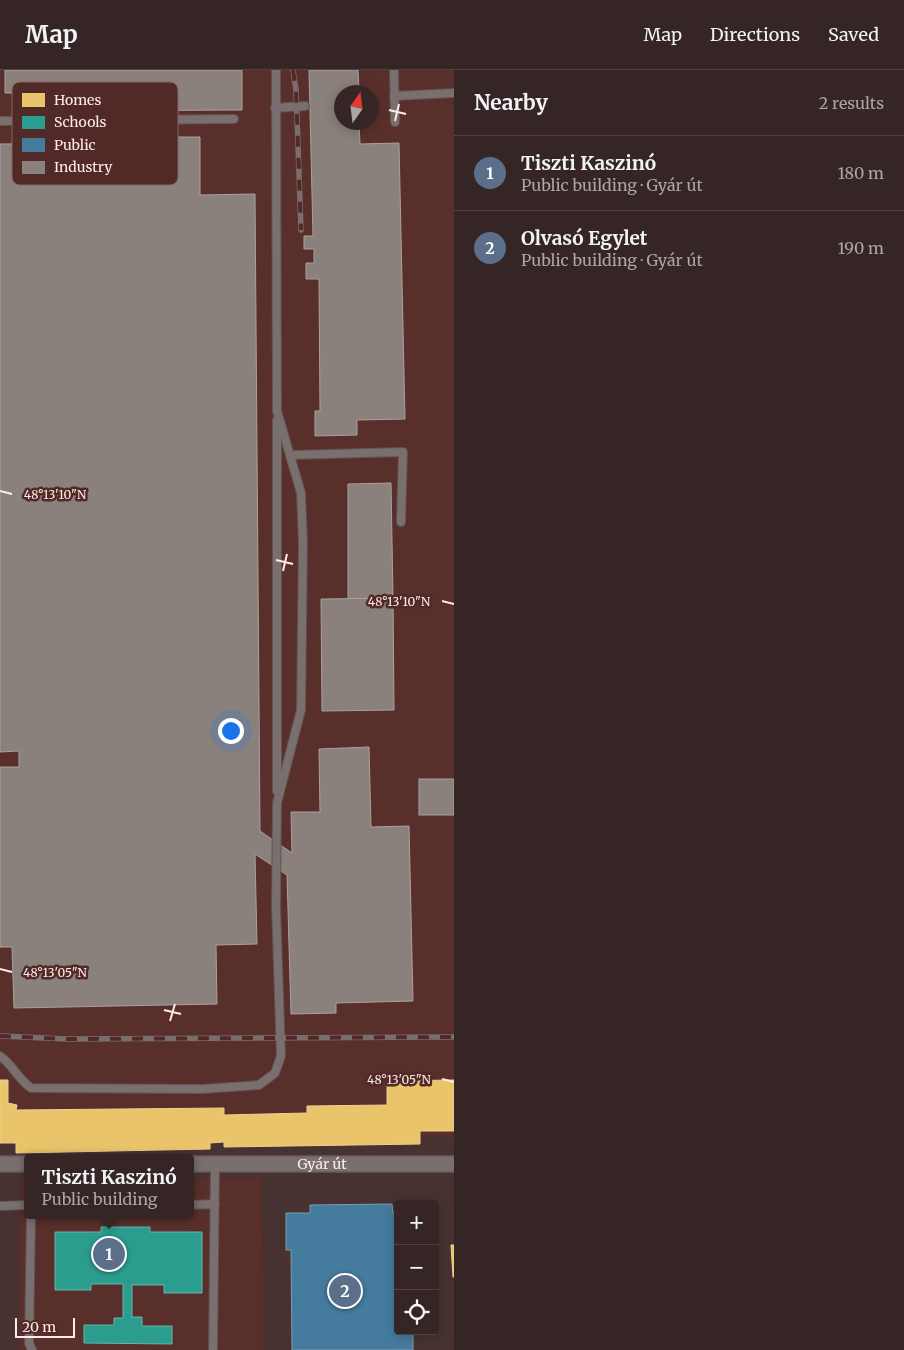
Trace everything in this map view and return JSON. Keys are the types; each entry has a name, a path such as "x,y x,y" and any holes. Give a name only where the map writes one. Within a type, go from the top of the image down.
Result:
{"street":[{"path":"0,1164 24,1164"},
{"name":"Gyár út","path":"194,1164 454,1164"}],"lane":[{"path":"0,1056 9,1062 20,1080 31,1088 203,1090 259,1084 276,1072 281,1056 276,907 276,70"},
{"path":"394,70 395,122"},
{"path":"394,96 454,93"},
{"path":"275,108 304,106"},
{"path":"178,119 234,119"},
{"path":"277,411 301,493 303,542 301,710 277,803"},
{"path":"290,455 403,452 401,522"},
{"path":"213,1350 215,1164"},
{"path":"194,1205 215,1204"},
{"path":"0,1206 24,1206"},
{"path":"31,1219 29,1343 32,1350"}],"shaded area":[{"path":"0,70 454,70 454,1137 0,1139"},
{"path":"20,1176 24,1176 24,1219 194,1219 194,1178 261,1178 264,1350 19,1350"}],"building: Homes":[{"path":"0,1080 8,1080 8,1103 17,1105 16,1110 224,1108 224,1115 307,1113 307,1106 387,1105 387,1081 454,1080 454,1131 420,1131 420,1144 224,1147 224,1142 210,1143 210,1149 16,1153 16,1143 0,1143"},
{"path":"451,1245 454,1245 454,1277 453,1277"}],"building: Schools":[{"path":"101,1227 150,1227 150,1232 202,1232 202,1293 164,1293 164,1285 132,1285 132,1317 142,1317 142,1326 172,1326 172,1344 84,1343 84,1325 114,1325 114,1318 123,1318 123,1284 91,1284 91,1290 55,1290 55,1232 101,1232"}],"building: Public":[{"path":"392,1204 394,1213 394,1335 413,1335 413,1350 292,1350 291,1250 286,1250 286,1213 310,1213 310,1205"}],"building: Industry":[{"path":"5,70 242,70 242,110 178,110 178,82 12,82 12,93 5,93"},
{"path":"309,70 358,70 359,85 334,85 334,130 359,130 360,144 399,143 405,419 357,420 357,435 315,436 315,411 320,411 319,279 306,279 306,263 314,263 314,249 304,249 304,236 313,236"},
{"path":"178,137 200,137 200,195 255,194 260,831 292,853 291,812 320,812 319,749 369,747 371,827 409,826 413,1001 336,1003 336,1013 291,1014 287,875 255,854 257,944 216,945 217,1004 14,1008 12,947 0,947 0,767 19,767 19,751 0,752 0,144 12,144 12,185 178,185"},
{"path":"391,483 393,598 348,599 348,484"},
{"path":"393,598 394,710 322,711 321,599"},
{"path":"419,779 454,779 454,815 419,815"}],"railway":[{"path":"293,70 296,90 301,230"},
{"path":"0,1036 67,1039 454,1037"}],"place":[{"name":"Tiszti Kaszinó","path":"109,1254"},
{"name":"Olvasó Egylet","path":"345,1291"}]}
